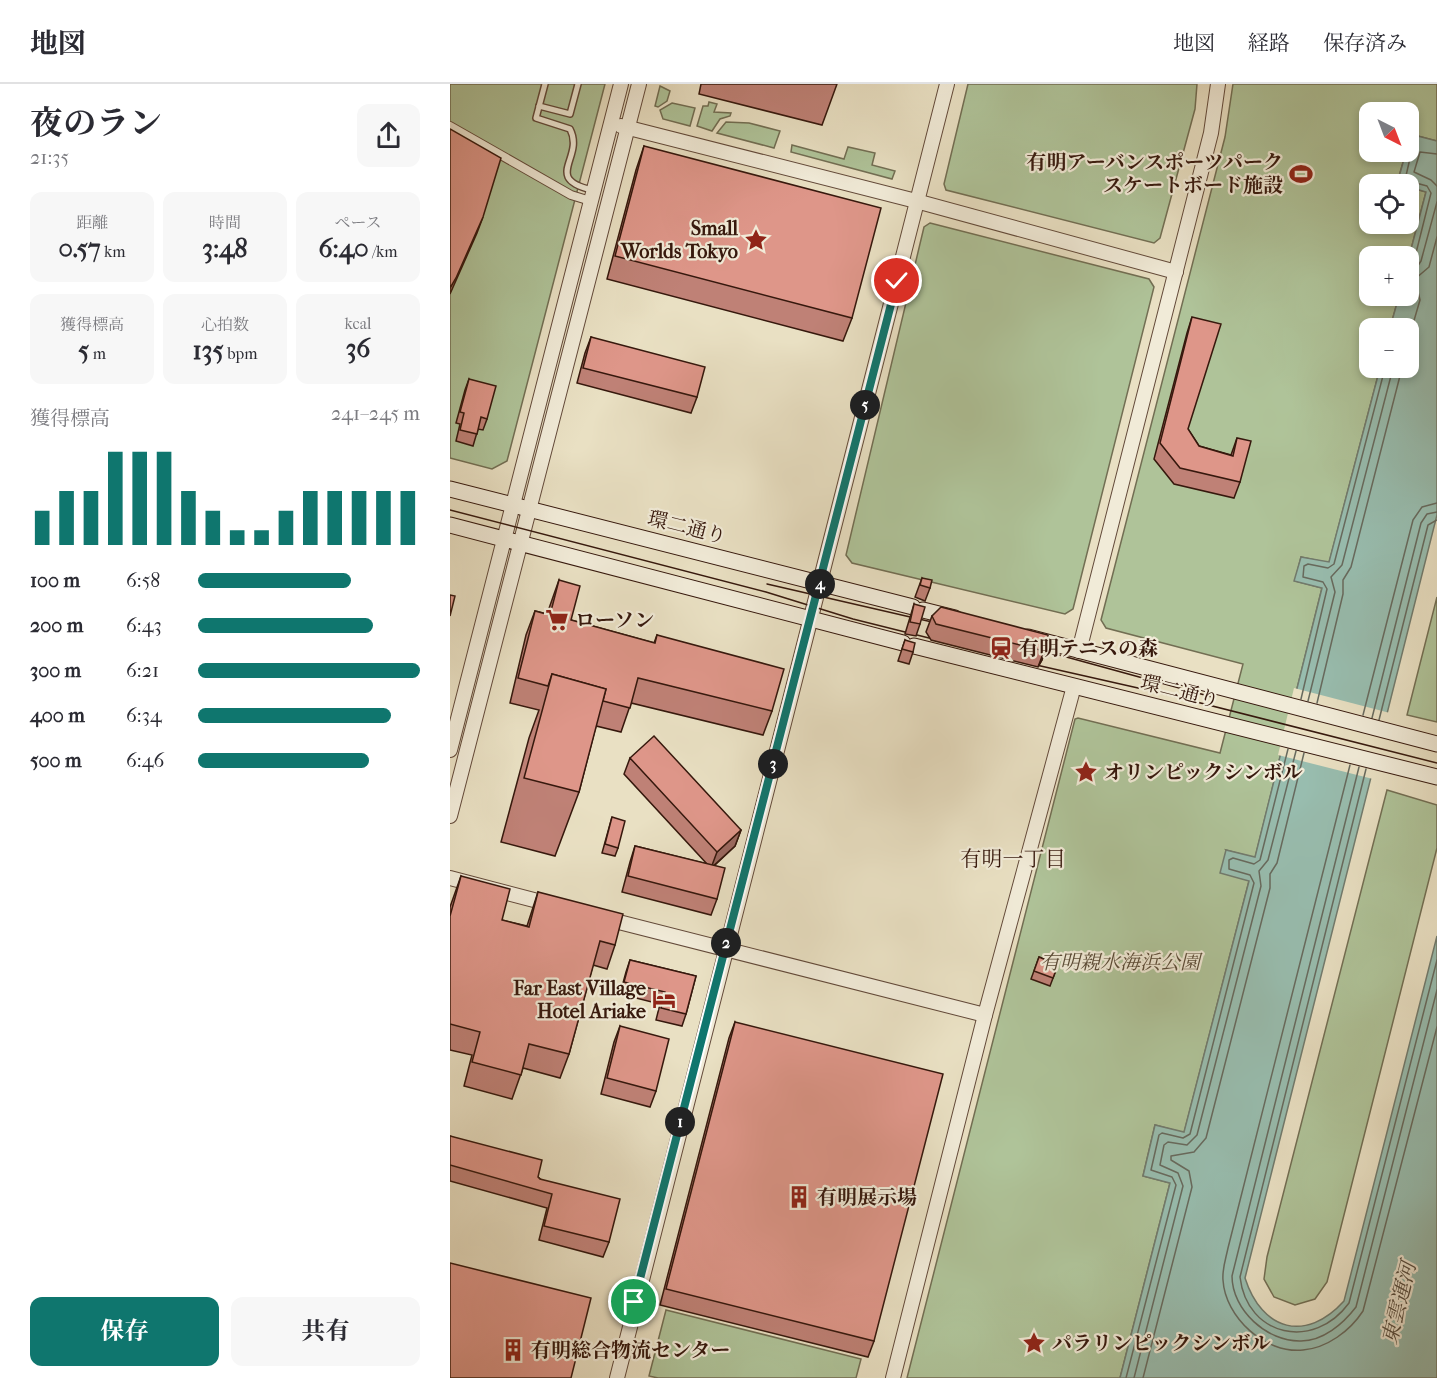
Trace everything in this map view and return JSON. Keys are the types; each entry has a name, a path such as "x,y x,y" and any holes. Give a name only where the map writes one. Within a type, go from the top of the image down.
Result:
{"main road":[{"name":"環二通り","path":"450,489 968,621"},
{"name":"環二通り","path":"450,525 908,645 1437,777"},
{"name":"環二通り","path":"1012,633 1437,744"}],"street":[{"path":"450,816 520,543 521,506 589,195 621,84"},
{"path":"450,750 504,539 521,506 639,84"},
{"path":"616,1378 947,84"},
{"path":"1079,651 1211,133 1218,84"},
{"path":"610,124 916,201 1176,272"},
{"path":"450,126 571,195 589,195"},
{"path":"893,1378 985,1015 1074,686"},
{"path":"450,878 565,908"},
{"path":"587,914 725,947 985,1015"}],"lane":[{"path":"544,84 536,118 564,125 574,136 575,143 567,168 568,180 589,195"},
{"path":"539,106 570,114 578,84"}],"green space":[{"path":"450,84 605,84 507,461 492,469 450,458"},
{"path":"968,84 1197,84 1195,109 1160,238 1154,243 946,190 944,184"},
{"name":"有明親水海浜公園","path":"1233,84 1437,84 1437,141 1419,136 1419,102 1359,102 1359,162 1403,162 1400,174 1359,174 1359,234 1415,234 1412,246 1359,246 1359,306 1396,306 1393,318 1359,318 1359,378 1377,378 1329,563 1301,557 1295,581 1322,588 1255,858 1226,850 1249,881 1184,1133 1155,1125 1143,1176 1170,1183 1120,1378 907,1378 1075,719 1220,753 1243,664 1106,628 1101,620 1225,137"},
{"path":"660,86 670,91 667,101 658,107 655,106"},
{"path":"709,102 717,104 714,112 731,113 730,116 720,119 712,131 697,126 703,106 708,106"},
{"path":"672,103 695,108 690,126 663,119 660,110"},
{"path":"726,122 749,123 780,131 774,148 717,133"},
{"path":"792,145 844,159 848,147 875,153 872,165 895,171 892,179 791,152"},
{"name":"有明親水海浜公園","path":"1419,190 1426,192 1419,219"},
{"path":"930,223 1149,279 1154,287 1073,609 1065,614 852,563 846,555 924,227"},
{"path":"1437,597 1437,722 1407,715"},
{"path":"1387,790 1437,805 1437,848 1327,1282 1315,1299 1295,1305 1274,1297 1264,1279 1267,1257"},
{"path":"666,1310 861,1359 856,1378 658,1378 649,1376"}],"water":[{"name":"東雲運河","path":"1419,136 1437,141 1437,515 1245,1278 1262,1310 1274,1320 1287,1325 1300,1326 1315,1323 1330,1314 1344,1301 1437,936 1437,1378 1120,1378 1170,1183 1143,1176 1155,1125 1184,1132 1249,881 1220,873 1226,850 1255,857 1322,588 1294,581 1301,557 1329,562 1377,378 1419,378 1419,318 1393,318 1396,306 1419,306 1419,246 1412,246 1415,234 1419,234 1419,219 1426,192 1419,190 1419,174 1400,174 1403,162 1419,162"}],"pier":[{"path":"1294,688 1390,713 1373,779 1278,755"}],"building":[{"path":"450,129 501,158 483,217 450,288"},
{"path":"644,146 881,208 852,318 615,256"},
{"path":"1192,317 1221,324 1188,429 1199,446 1233,456 1237,438 1251,441 1240,482 1180,468 1160,443"},
{"path":"591,337 705,367 697,397 583,368"},
{"path":"469,379 496,386 487,419 481,417 477,434 460,430 464,413 460,412"},
{"path":"922,578 932,580 930,588 920,585"},
{"path":"559,580 580,586 571,620 655,643 657,635 784,669 772,711 638,678 630,708 603,701 606,689 552,674 548,686 518,678 535,611 550,615"},
{"path":"450,595 455,596 450,616"},
{"path":"914,604 925,607 920,624 910,622"},
{"path":"941,607 1048,635 1048,644 1044,651 936,624 932,616"},
{"path":"905,640 915,643 913,652 902,649"},
{"path":"552,674 606,689 579,792 524,778"},
{"path":"654,736 741,830 717,852 630,758"},
{"path":"612,817 625,821 618,848 605,844"},
{"path":"635,846 725,868 717,899 628,876"},
{"path":"461,876 510,889 502,920 529,927 538,892 623,914 615,945 600,941 569,1054 529,1044 521,1075 472,1062 480,1032 450,1024 450,916"},
{"path":"1039,957 1058,965 1053,978 1034,971"},
{"path":"630,960 696,976 686,1014 661,1008 665,992 624,982"},
{"name":"有明展示場","path":"735,1022 943,1074 874,1341 666,1289"},
{"path":"620,1026 669,1039 656,1091 607,1078"},
{"path":"450,1136 542,1160 538,1177 540,1179 620,1199 609,1242 544,1226 552,1194 450,1165"},
{"name":"有明総合物流センター","path":"450,1263 591,1298 571,1378 450,1378"}],"tram line":[{"path":"450,510 766,592 853,619 945,642"},
{"path":"767,584 945,625"},
{"path":"1030,647 1212,697"},
{"path":"1023,662 1169,695 1437,763"}],"place":[{"name":"有明アーバンスポーツパーク スケートボード施設","path":"1301,174"},
{"name":"Small Worlds Tokyo","path":"756,240"},
{"name":"ローソン","path":"557,620"},
{"name":"有明テニスの森","path":"1001,648"},
{"name":"オリンピックシンボル","path":"1086,772"},
{"name":"Far East Village Hotel Ariake","path":"664,999"},
{"name":"有明展示場","path":"799,1197"},
{"name":"パラリンピックシンボル","path":"1034,1343"},
{"name":"有明総合物流センター","path":"513,1350"}],"district":[{"name":"有明一丁目","path":"1013,859"}],"route":[{"path":"634,1302 807,639 810,619 897,281"}]}
